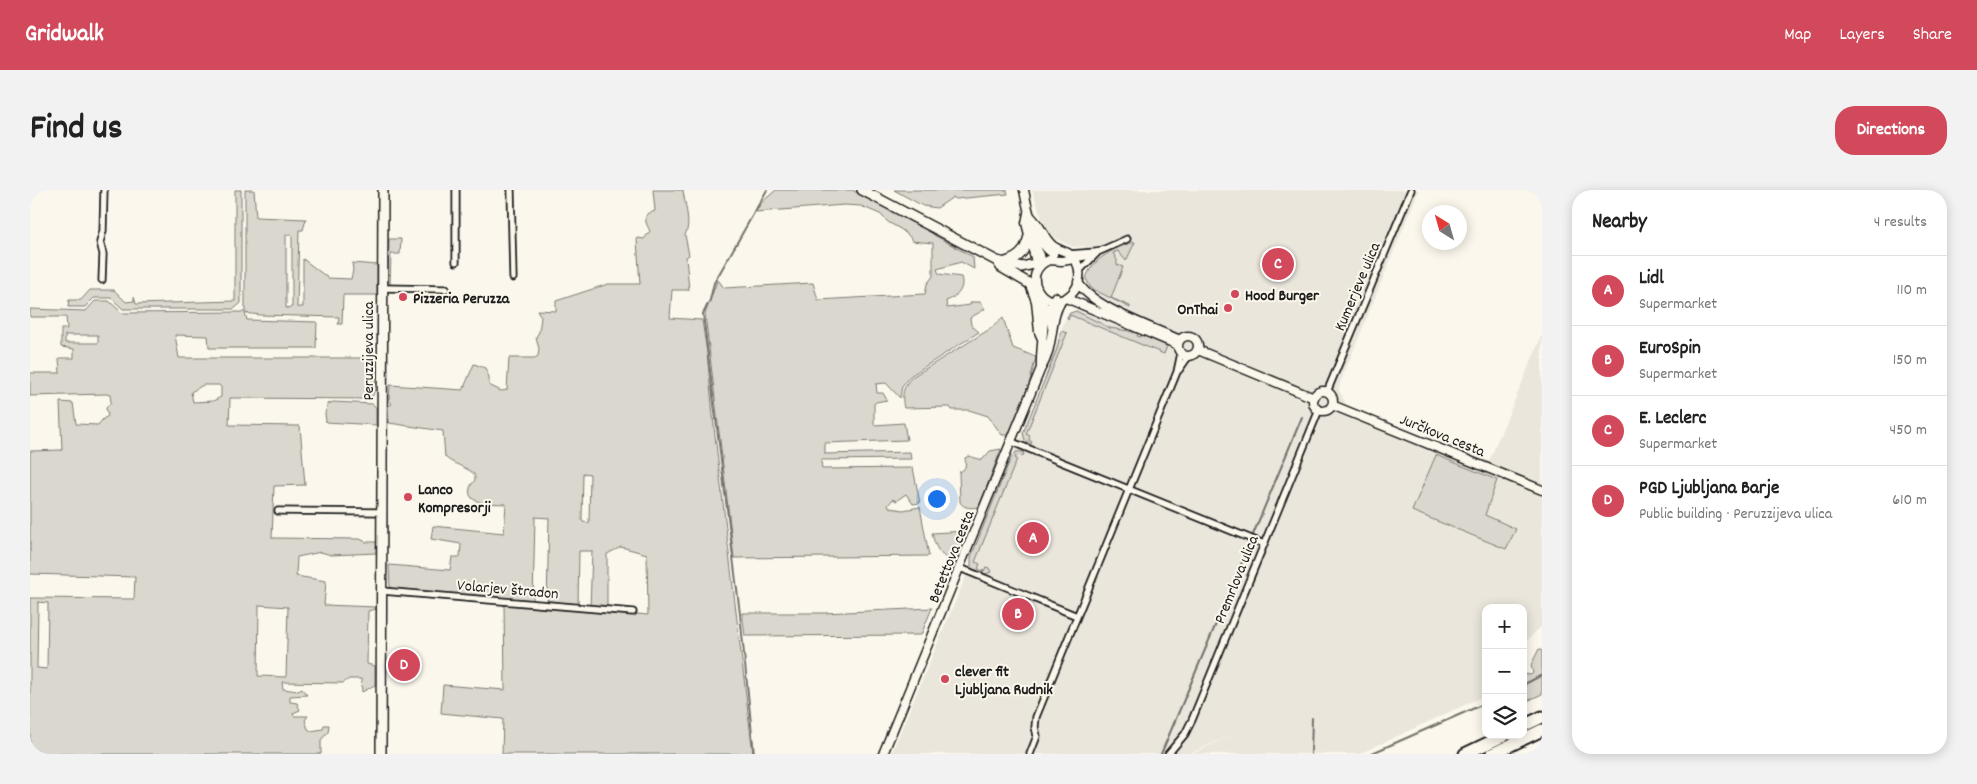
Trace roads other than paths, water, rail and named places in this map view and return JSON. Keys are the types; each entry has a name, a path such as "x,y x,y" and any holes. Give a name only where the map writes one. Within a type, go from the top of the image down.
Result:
{"highway":[{"path":"1527,724 1542,717"},
{"path":"1492,754 1542,730"},
{"path":"1465,754 1497,739"}],"main road":[{"name":"Peruzzijeva ulica","path":"382,754 383,190"},
{"path":"862,190 1001,262 1022,267 1038,262"},
{"path":"1001,262 1020,255 1025,249 1029,236"},
{"path":"1001,262 1001,267 1031,280"}],"street":[{"path":"102,280 104,254 100,242 103,232 104,190"},
{"path":"456,190 456,262"},
{"path":"511,190 513,278"},
{"path":"1024,190 1028,213 1043,246 1052,254 1070,258"},
{"name":"Kumerjeve ulica","path":"1327,392 1411,190"},
{"path":"1028,213 1026,223 1038,262"},
{"path":"1028,213 1039,226 1049,243 1070,258 1079,271"},
{"path":"1038,262 1052,259 1062,261 1098,252 1127,240"},
{"path":"1031,280 1042,296 1059,298 1075,285 1079,271 1098,252"},
{"path":"1031,280 1038,262 1052,254"},
{"path":"1070,258 1074,270 1075,285 1086,299 1098,302 1179,342"},
{"path":"1031,280 1040,281 1047,294 1179,342"},
{"name":"Betettova cesta","path":"1031,280 1036,301 1039,332 1043,341"},
{"path":"382,288 446,289"},
{"name":"Betettova cesta","path":"1041,368 1040,356 1044,317 1042,296"},
{"name":"Betettova cesta","path":"883,754 1041,368 1049,353 1052,327 1059,298"},
{"path":"1030,754 1037,736 1036,717 1178,372 1188,357 1194,355 1198,350 1198,342 1194,338 1185,336 1179,342"},
{"path":"1178,372 1179,342"},
{"path":"1198,350 1314,398"},
{"path":"1180,353 1188,357"},
{"path":"1320,392 1327,392 1332,398 1332,405 1327,410 1319,410 1314,405 1314,398 1320,392"},
{"name":"Jurčkova cesta","path":"1332,405 1542,490"},
{"name":"Premrlova ulica","path":"1168,754 1186,734 1319,410"},
{"path":"1012,442 1264,544"},
{"path":"278,510 382,512"},
{"path":"960,568 1077,616"},
{"name":"Volarjev štradon","path":"382,591 633,612"}],"waterway":[{"path":"754,754 740,614 703,314 710,300 714,283 767,190"},
{"path":"1252,537 1302,417"},
{"path":"1161,754 1251,541"},
{"path":"1527,683 1542,675"},
{"path":"1370,754 1482,705"},
{"path":"1311,754 1312,718"}],"place":[{"name":"E. Leclerc","path":"1278,264"},
{"name":"Hood Burger","path":"1235,294"},
{"name":"Pizzeria Peruzza","path":"403,297"},
{"name":"OnThai","path":"1228,308"},
{"name":"Lanco Kompresorji","path":"408,497"},
{"name":"Lidl","path":"1033,538"},
{"name":"EuroSpin","path":"1018,614"},
{"name":"PGD Ljubljana Barje","path":"404,665"},
{"name":"clever fit Ljubljana Rudnik","path":"945,679"}]}
